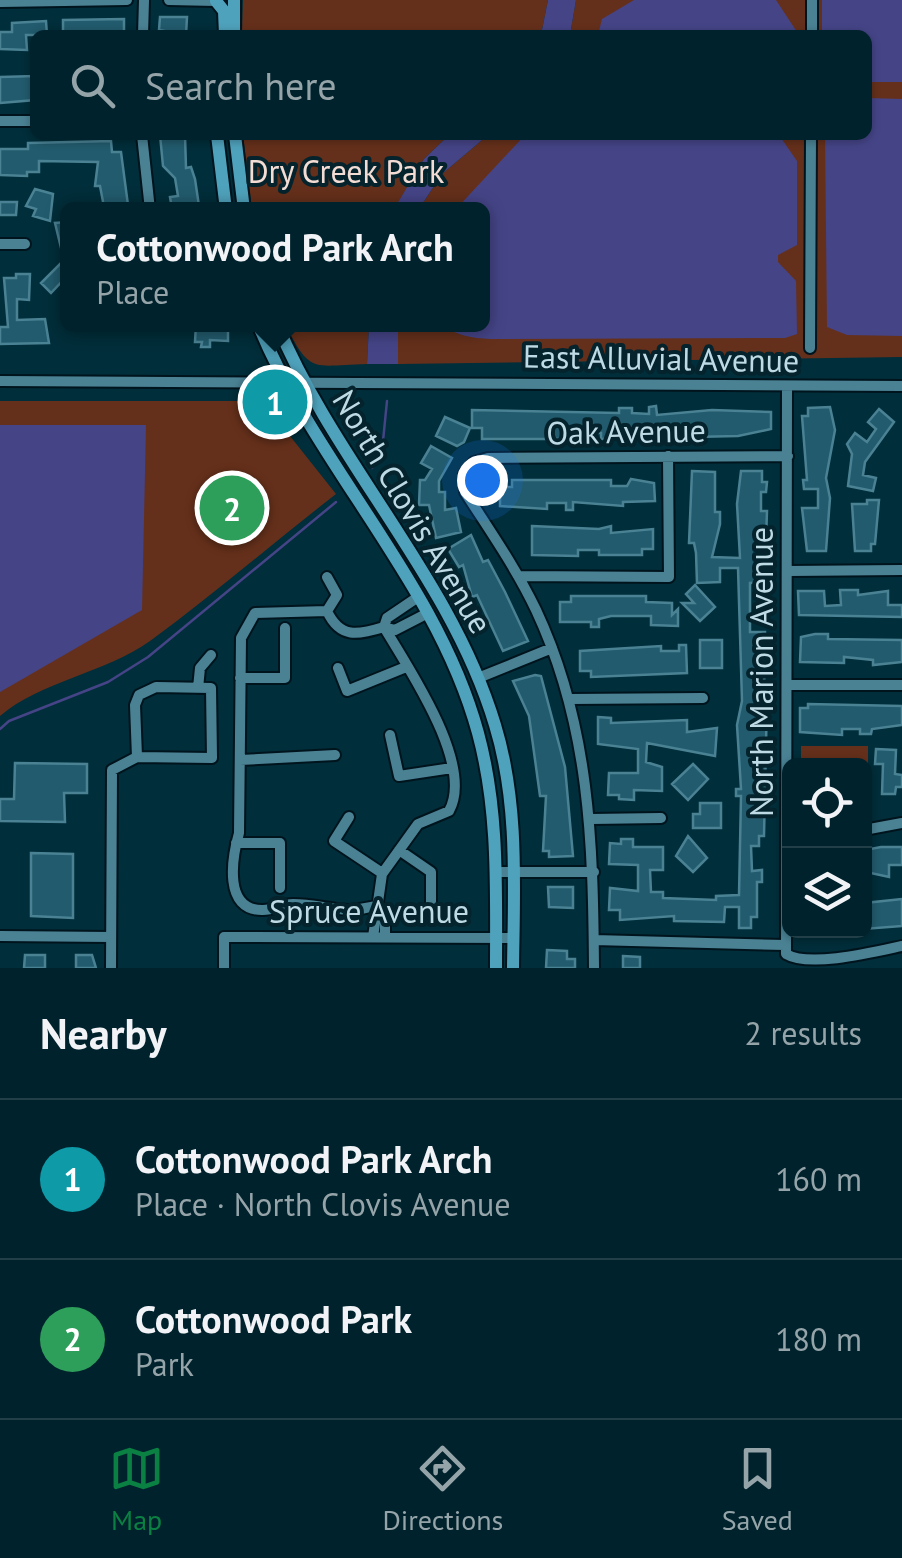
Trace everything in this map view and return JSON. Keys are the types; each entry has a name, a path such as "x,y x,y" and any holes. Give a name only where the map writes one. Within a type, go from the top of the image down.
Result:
{"main road":[{"path":"216,0 216,30"},
{"path":"216,0 224,11 224,30"},
{"path":"234,0 234,30"},
{"path":"218,140 225,202"},
{"path":"235,140 243,202"},
{"name":"North Clovis Avenue","path":"261,332 283,382 428,614 479,734 491,798 496,968"},
{"name":"North Clovis Avenue","path":"280,332 302,382 438,597 478,678 503,762 514,872 513,968"},
{"path":"418,598 433,604 461,658 478,678"}],"street":[{"path":"0,2 127,0"},
{"path":"143,30 144,0"},
{"path":"170,0 216,0"},
{"path":"812,0 812,30"},
{"path":"0,121 30,121"},
{"path":"143,140 149,202"},
{"path":"810,348 811,140"},
{"path":"0,244 25,244"},
{"name":"East Alluvial Avenue","path":"0,381 902,386"},
{"name":"North Marion Avenue","path":"787,758 788,386"},
{"path":"594,968 591,819 570,700 552,648 518,576 669,577 668,456"},
{"name":"Oak Avenue","path":"518,576 466,492 468,467 488,458 788,456"},
{"path":"788,572 902,570"},
{"path":"327,578 337,595 327,612"},
{"path":"379,937 373,913 379,906 382,872 418,824 449,811 456,795 438,722 384,627 387,618 418,598"},
{"path":"327,612 334,626 346,634 384,627 396,630 428,614"},
{"path":"327,612 255,613 241,638 234,892 243,905 259,910 282,904 330,905 344,910 379,906"},
{"path":"240,678 285,678 285,628"},
{"path":"478,678 552,648"},
{"path":"198,688 200,668 211,655"},
{"path":"338,668 347,691 406,667"},
{"path":"787,685 902,685"},
{"path":"111,968 112,770 137,757 212,758 212,688 156,687 139,695 135,704 137,757"},
{"path":"570,700 703,698"},
{"path":"390,734 399,776 452,768"},
{"path":"240,760 335,755"},
{"path":"349,818 334,840 382,872"},
{"path":"591,819 661,818"},
{"path":"872,829 902,823"},
{"path":"236,843 280,843 280,888"},
{"name":"North Marion Avenue","path":"787,952 788,848"},
{"path":"399,850 432,872 430,910"},
{"name":"Spruce Avenue","path":"496,872 594,872"},
{"path":"0,936 111,937"},
{"name":"Spruce Avenue","path":"224,968 224,937 514,938"},
{"path":"594,940 787,952 831,959 902,946"}],"green space":[{"path":"243,0 548,0 542,30 242,30"},
{"path":"576,0 902,0 902,357 398,364 398,332 490,332 490,202 424,202 442,174 482,140 872,140 872,30 571,30"},
{"name":"Dry Creek Park","path":"244,140 444,140 424,159 399,202 251,202"},
{"path":"290,332 369,332 367,364 316,364 301,353"},
{"path":"0,401 271,401 290,436 336,494 150,641 34,694 0,716"},
{"path":"801,746 868,746 868,758 801,758"}],"shaded area":[{"path":"548,0 576,0 571,30 542,30"},
{"path":"634,0 776,0 796,30 599,30 602,19"},
{"path":"822,0 902,0 902,82 872,82 872,30 822,30"},
{"path":"872,98 902,99 902,336 847,335 827,327 825,140 872,140"},
{"path":"444,140 482,140 442,174 424,202 398,202 424,159"},
{"path":"520,140 782,140 797,161 797,245 778,255 778,262 796,281 797,334 785,338 490,339 454,332 490,332 490,202 463,202"},
{"path":"369,332 398,332 398,364 367,364"},
{"path":"0,425 146,425 142,610 0,692"}],"building":[{"path":"160,17 187,17 186,30 159,30"},
{"path":"124,19 124,30 63,30 63,20"},
{"path":"46,21 47,30 30,30 30,35 26,35 27,50 0,49 0,32 12,32 12,23"},
{"path":"30,76 30,100 0,103 0,77"},
{"path":"160,140 185,140 186,168 191,167 198,202 171,202 170,197 178,196 175,178 163,166"},
{"path":"111,141 112,152 121,152 128,202 103,202 100,186 95,186 98,162 39,161 39,172 27,172 27,176 0,175 0,149 28,149 28,143"},
{"path":"35,189 53,194 50,221 33,216 36,209 26,206"},
{"path":"0,202 17,202 16,215 0,215"},
{"path":"60,264 60,283 51,293 41,283"},
{"path":"16,274 30,274 29,300 17,299 17,320 45,319 49,343 0,344 0,327 8,327 4,278 16,278"},
{"path":"196,332 228,332 228,341 210,340 210,347 195,342"},
{"path":"656,406 657,415 712,410 771,412 771,429 738,436 601,439 601,433 584,433 574,435 574,439 482,439 482,428 472,428 472,410 619,413 619,408 632,408 632,413 649,414 649,407"},
{"path":"830,407 835,430 826,478 830,498 826,551 807,551 802,508 818,508 818,489 804,489 803,480 807,480 802,416 808,416 808,408"},
{"path":"879,409 894,422 865,462 863,475 876,478 873,491 848,486 852,454 847,444 855,433 867,442 876,429 868,422"},
{"path":"445,417 470,428 464,442 457,446 436,436"},
{"path":"431,446 452,458 439,481 439,492 445,492 445,510 456,508 461,532 436,538 429,505 419,505 420,480 425,480 432,469 421,463"},
{"path":"692,471 715,472 715,512 720,512 720,524 712,557 740,558 737,504 741,471 762,471 762,482 767,482 766,492 761,492 761,511 767,511 766,540 760,540 767,582 750,583 750,632 765,632 765,645 759,645 759,662 761,669 766,669 761,699 767,699 764,836 759,836 759,846 751,846 752,871 762,870 762,882 757,882 757,917 751,917 751,928 739,928 739,907 725,907 724,922 674,921 674,916 620,920 620,910 609,910 610,888 638,891 638,865 609,864 610,843 621,844 621,839 633,839 633,847 663,847 663,870 650,870 651,892 663,892 663,898 716,900 716,896 739,895 741,796 736,796 736,789 741,789 737,725 742,701 738,568 720,568 720,582 697,583 694,543 689,543"},
{"path":"631,479 654,483 655,501 623,502 623,506 573,502 573,510 566,510 566,503 547,503 547,509 500,506 500,487 512,487 512,480 611,480 611,486 627,486"},
{"path":"867,500 879,500 875,544 871,544 871,551 855,551 852,504 867,504"},
{"path":"532,526 611,526 611,533 653,529 653,549 642,549 642,555 599,555 599,550 578,550 578,556 532,555"},
{"path":"471,535 483,562 488,560 528,641 503,651 477,595 472,597 463,565 459,567 448,549"},
{"path":"695,585 715,607 700,621 682,603 694,603 686,594"},
{"path":"840,590 858,590 858,595 888,591 888,605 902,605 902,617 799,615 798,591 824,591 825,606 841,605"},
{"path":"571,596 646,596 646,602 672,603 672,615 678,609 678,626 651,625 651,616 611,616 599,619 599,627 591,627 591,622 560,622 560,602 571,602"},
{"path":"828,634 828,639 902,640 902,662 873,665 873,660 844,657 844,663 800,662 801,637"},
{"path":"700,640 722,640 722,668 700,668"},
{"path":"679,645 686,645 687,673 591,677 591,671 580,671 580,651 661,646 661,651 679,651"},
{"path":"541,676 565,767 573,856 549,857 549,851 543,851 546,796 540,796 529,716 513,681"},
{"path":"808,704 902,706 902,725 872,729 871,734 860,734 860,729 842,729 842,735 800,732 800,708 808,708"},
{"path":"598,717 611,718 611,723 687,720 687,732 717,728 715,756 647,743 646,762 662,767 662,791 634,790 634,800 619,799 619,795 608,795 609,773 638,773 638,749 598,744"},
{"path":"876,749 896,750 895,774 902,775 902,787 896,787 895,794 882,794 883,764 875,764"},
{"path":"15,763 87,764 87,793 64,793 65,822 0,821 0,799 14,799"},
{"path":"693,764 708,779 688,800 672,784"},
{"path":"700,803 721,803 721,828 693,828 693,814 700,814"},
{"path":"688,836 707,858 693,872 676,856"},
{"path":"902,847 902,865 889,865 889,877 872,873 872,849"},
{"path":"31,853 73,854 73,918 31,916"},
{"path":"548,887 573,887 573,908 549,907"},
{"path":"902,899 902,926 872,928 872,902"},
{"path":"547,950 567,951 567,959 575,959 575,968 546,968"},
{"path":"25,955 45,955 45,968 24,968"},
{"path":"76,955 92,955 96,968 76,968"},
{"path":"623,956 640,957 640,968 623,968"}],"waterway":[{"path":"372,468 383,441 387,401"},
{"path":"0,729 9,721 108,682 148,657 336,502"}],"place":[{"name":"Cottonwood Park Arch","path":"275,402"},
{"name":"Cottonwood Park","path":"232,508"}]}
